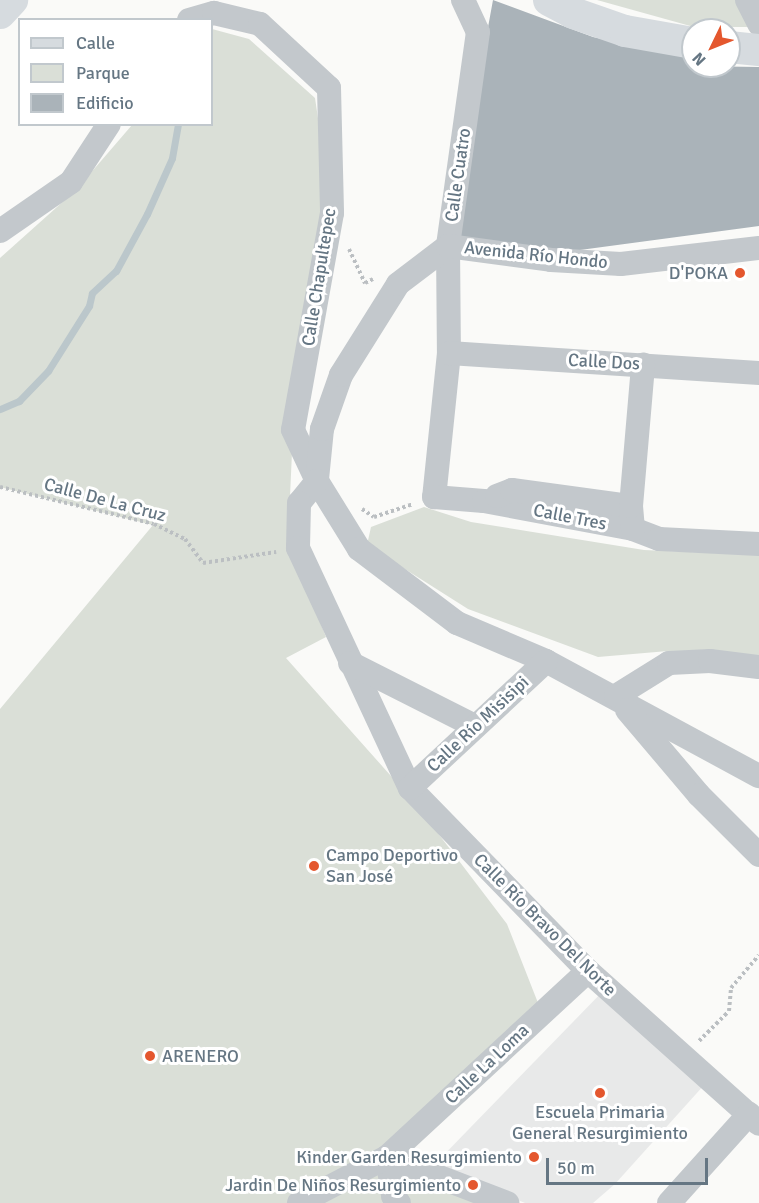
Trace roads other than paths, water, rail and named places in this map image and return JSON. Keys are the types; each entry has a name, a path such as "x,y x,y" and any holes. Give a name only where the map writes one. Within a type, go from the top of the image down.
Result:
{"main road":[{"path":"0,13 12,0"},
{"path":"549,0 573,13 625,31 681,41"},
{"path":"741,48 759,50"}],"street":[{"name":"Calle Cuatro","path":"434,497 449,353 448,246 478,32 463,0"},
{"path":"747,0 759,24"},
{"name":"Calle Chapultepec","path":"196,18 214,13 260,24 329,87 332,213 293,430 317,481 359,549 457,623 546,661 616,696 759,776"},
{"path":"1,228 71,182 108,126"},
{"name":"Avenida Río Hondo","path":"317,481 322,429 341,375 398,285 448,246 550,260 621,264 759,248"},
{"name":"Calle Dos","path":"449,353 759,373"},
{"name":"Calle Tres","path":"434,497 484,501 512,490 632,518 643,365"},
{"name":"Calle Río Bravo Del Norte","path":"317,481 299,503 298,548 410,788 588,971 754,1119"},
{"path":"632,518 659,539 759,544"},
{"name":"Calle Río Misisipi","path":"410,788 473,725 546,661"},
{"path":"759,667 710,661 669,663 616,696 699,795 759,855"},
{"path":"350,663 473,725"},
{"name":"Calle La Loma","path":"299,1203 387,1157 588,971"},
{"path":"669,1203 754,1119"},
{"path":"399,1203 393,1196 387,1157 507,1203"}],"waterway":[{"path":"0,409 19,401 48,371 89,306 92,293 116,271 147,214 172,158 178,126"}],"place":[{"name":"D'POKA","path":"740,273"},
{"name":"Campo Deportivo San José","path":"314,866"},
{"name":"ARENERO","path":"150,1056"},
{"name":"Escuela Primaria General Resurgimiento","path":"600,1093"},
{"name":"Kinder Garden Resurgimiento","path":"534,1157"},
{"name":"Jardin De Niños Resurgimiento","path":"473,1185"}]}
